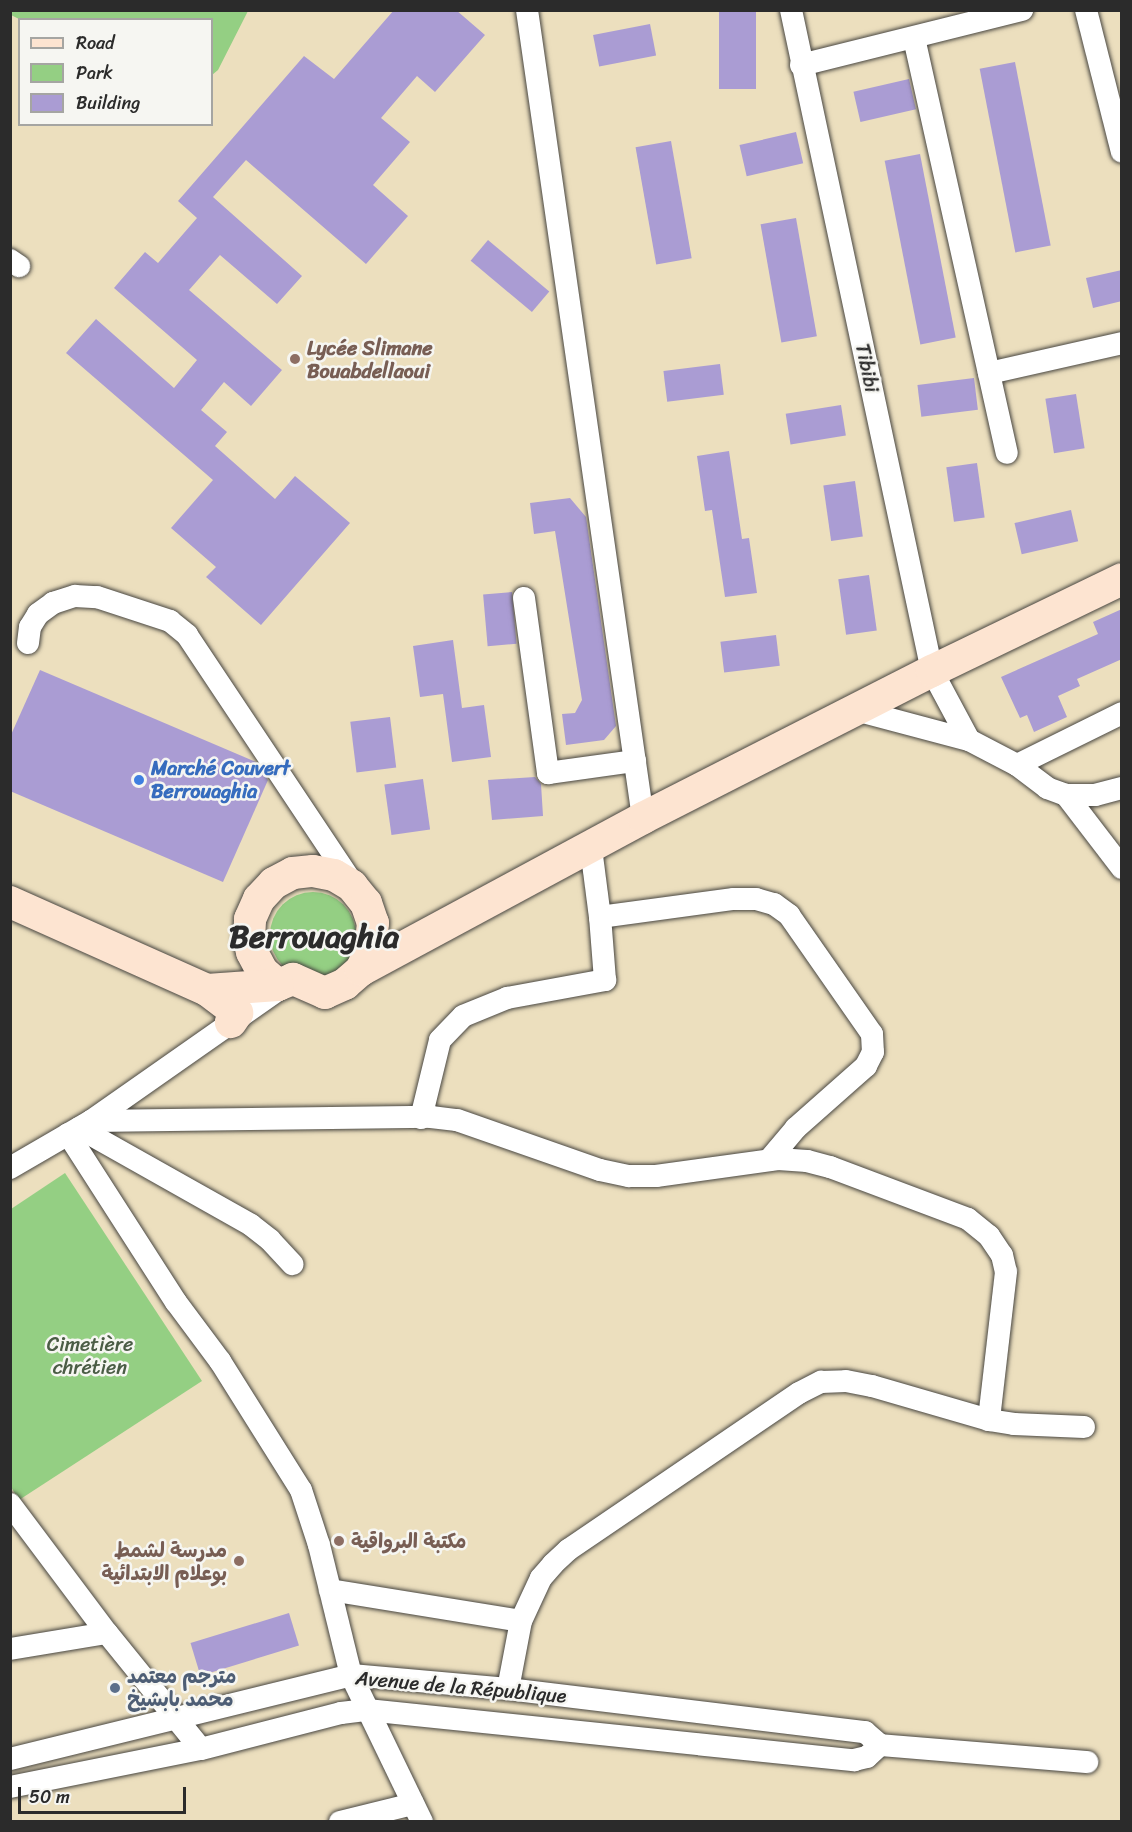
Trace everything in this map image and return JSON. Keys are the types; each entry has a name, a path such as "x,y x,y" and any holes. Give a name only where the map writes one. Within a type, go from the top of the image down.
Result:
{"street":[{"path":"527,10 643,818"},
{"name":"Tibibi","path":"791,10 932,671 969,740"},
{"path":"801,65 1022,10"},
{"path":"1086,10 1122,152"},
{"path":"914,38 1006,453"},
{"path":"989,373 1122,343"},
{"path":"366,903 352,886 334,875 313,871 293,873 274,883 259,899 250,919 249,940 252,952 262,971 286,982 325,993 345,984 361,970 643,818 932,671 1122,579"},
{"path":"28,643 30,627 38,614 53,603 75,597 97,597 170,621 187,634 366,903 373,923 370,951 361,970"},
{"path":"524,598 548,773 635,761"},
{"path":"856,710 969,740 1017,765 1047,788 1066,795 1095,795 1122,788"},
{"path":"1017,765 1122,713"},
{"path":"1066,795 1122,868"},
{"path":"421,1118 440,1040 463,1016 507,998 605,980 591,848"},
{"path":"600,916 734,899 756,899 774,904 789,915 872,1034 873,1052 866,1066 796,1128 769,1160"},
{"path":"10,902 207,990 237,1013 231,1022"},
{"path":"207,990 286,982"},
{"path":"10,1168 79,1128 286,982"},
{"path":"79,1128 421,1118 457,1119 600,1170 629,1176 656,1176 769,1160 807,1161 830,1167 968,1220 989,1236 1002,1255 1006,1272 989,1420"},
{"path":"79,1128 251,1226 270,1240 292,1264"},
{"path":"79,1128 176,1302 220,1361 301,1490 330,1590 351,1675 417,1813 340,1821"},
{"path":"508,1689 521,1621 541,1578 568,1550 799,1393 821,1382 846,1381 872,1386 989,1420 1014,1424 1084,1426"},
{"path":"10,1504 106,1633 201,1749"},
{"path":"330,1590 521,1621"},
{"path":"10,1649 106,1633"},
{"name":"Avenue de la République","path":"10,1759 351,1675 508,1689 865,1732 880,1745 1087,1762"},
{"name":"Avenue de la République","path":"10,1787 201,1749 341,1713 367,1710 854,1760 867,1757 880,1745"}],"green space":[{"path":"11,10 248,10 218,70 213,74 213,18 18,18 11,15"},
{"path":"313,892 337,899 349,911 356,935 349,959 337,971 313,978 289,971 277,959 270,935 277,911 289,899"},
{"name":"Cimetière chrétien","path":"65,1173 202,1381 19,1500 11,1487 11,1209"}],"building":[{"path":"394,10 456,10 485,35 435,92 417,76 381,118 410,142 373,185 408,216 366,264 246,160 213,197 302,276 277,304 220,255 189,290 282,370 251,406 224,382 201,410 227,432 215,446 275,499 295,476 350,523 261,625 206,577 216,567 171,528 213,480 66,353 96,319 174,388 197,360 114,288 145,252 158,263 197,218 178,201 304,56 334,79"},
{"path":"719,10 756,10 756,89 719,89"},
{"path":"650,24 656,55 599,66 593,35"},
{"path":"1015,62 1051,246 1015,252 980,69"},
{"path":"909,79 916,109 860,122 853,92"},
{"path":"796,132 803,163 747,176 739,145"},
{"path":"671,141 692,258 656,264 636,147"},
{"path":"920,154 956,338 920,344 885,161"},
{"path":"796,218 817,336 781,342 761,224"},
{"path":"488,240 549,291 532,312 471,261"},
{"path":"1122,270 1122,301 1093,308 1086,278"},
{"path":"720,364 724,395 667,402 663,371"},
{"path":"974,378 978,410 921,417 917,385"},
{"path":"1076,394 1085,448 1054,453 1045,399"},
{"path":"841,405 846,436 791,444 786,414"},
{"path":"729,451 742,539 749,538 757,593 725,597 712,510 705,511 697,456"},
{"path":"977,463 985,517 954,522 946,467"},
{"path":"855,481 863,536 831,541 823,485"},
{"path":"570,498 586,517 616,726 604,740 566,745 562,714 575,713 582,700 555,531 534,534 530,503"},
{"path":"1071,510 1078,541 1022,554 1014,523"},
{"path":"869,575 877,630 846,635 838,579"},
{"path":"512,592 517,644 488,646 483,595"},
{"path":"1122,609 1122,659 1077,679 1080,686 1058,696 1067,717 1034,732 1027,715 1020,718 1001,677 1098,634 1093,622"},
{"path":"776,635 780,666 724,673 720,642"},
{"path":"453,640 462,708 484,705 491,757 452,762 443,694 420,697 413,646"},
{"name":"Marché Couvert Berrouaghia","path":"40,670 256,762 268,780 223,882 10,791 10,737"},
{"path":"390,717 396,768 357,772 350,722"},
{"path":"535,777 541,784 543,816 492,820 488,780"},
{"path":"423,779 430,830 391,835 384,784"},
{"path":"289,1613 299,1646 200,1676 191,1643"}],"place":[{"name":"Lycée Slimane Bouabdellaoui","path":"295,359"},
{"name":"Marché Couvert Berrouaghia","path":"139,780"},
{"name":"مكتبة البرواقية","path":"339,1541"},
{"name":"مدرسة لشمط بوعلام الابتدائية","path":"239,1561"},
{"name":"مترجم معتمد محمد بابشيخ","path":"115,1688"}],"district":[{"name":"Berrouaghia","path":"314,937"}]}
